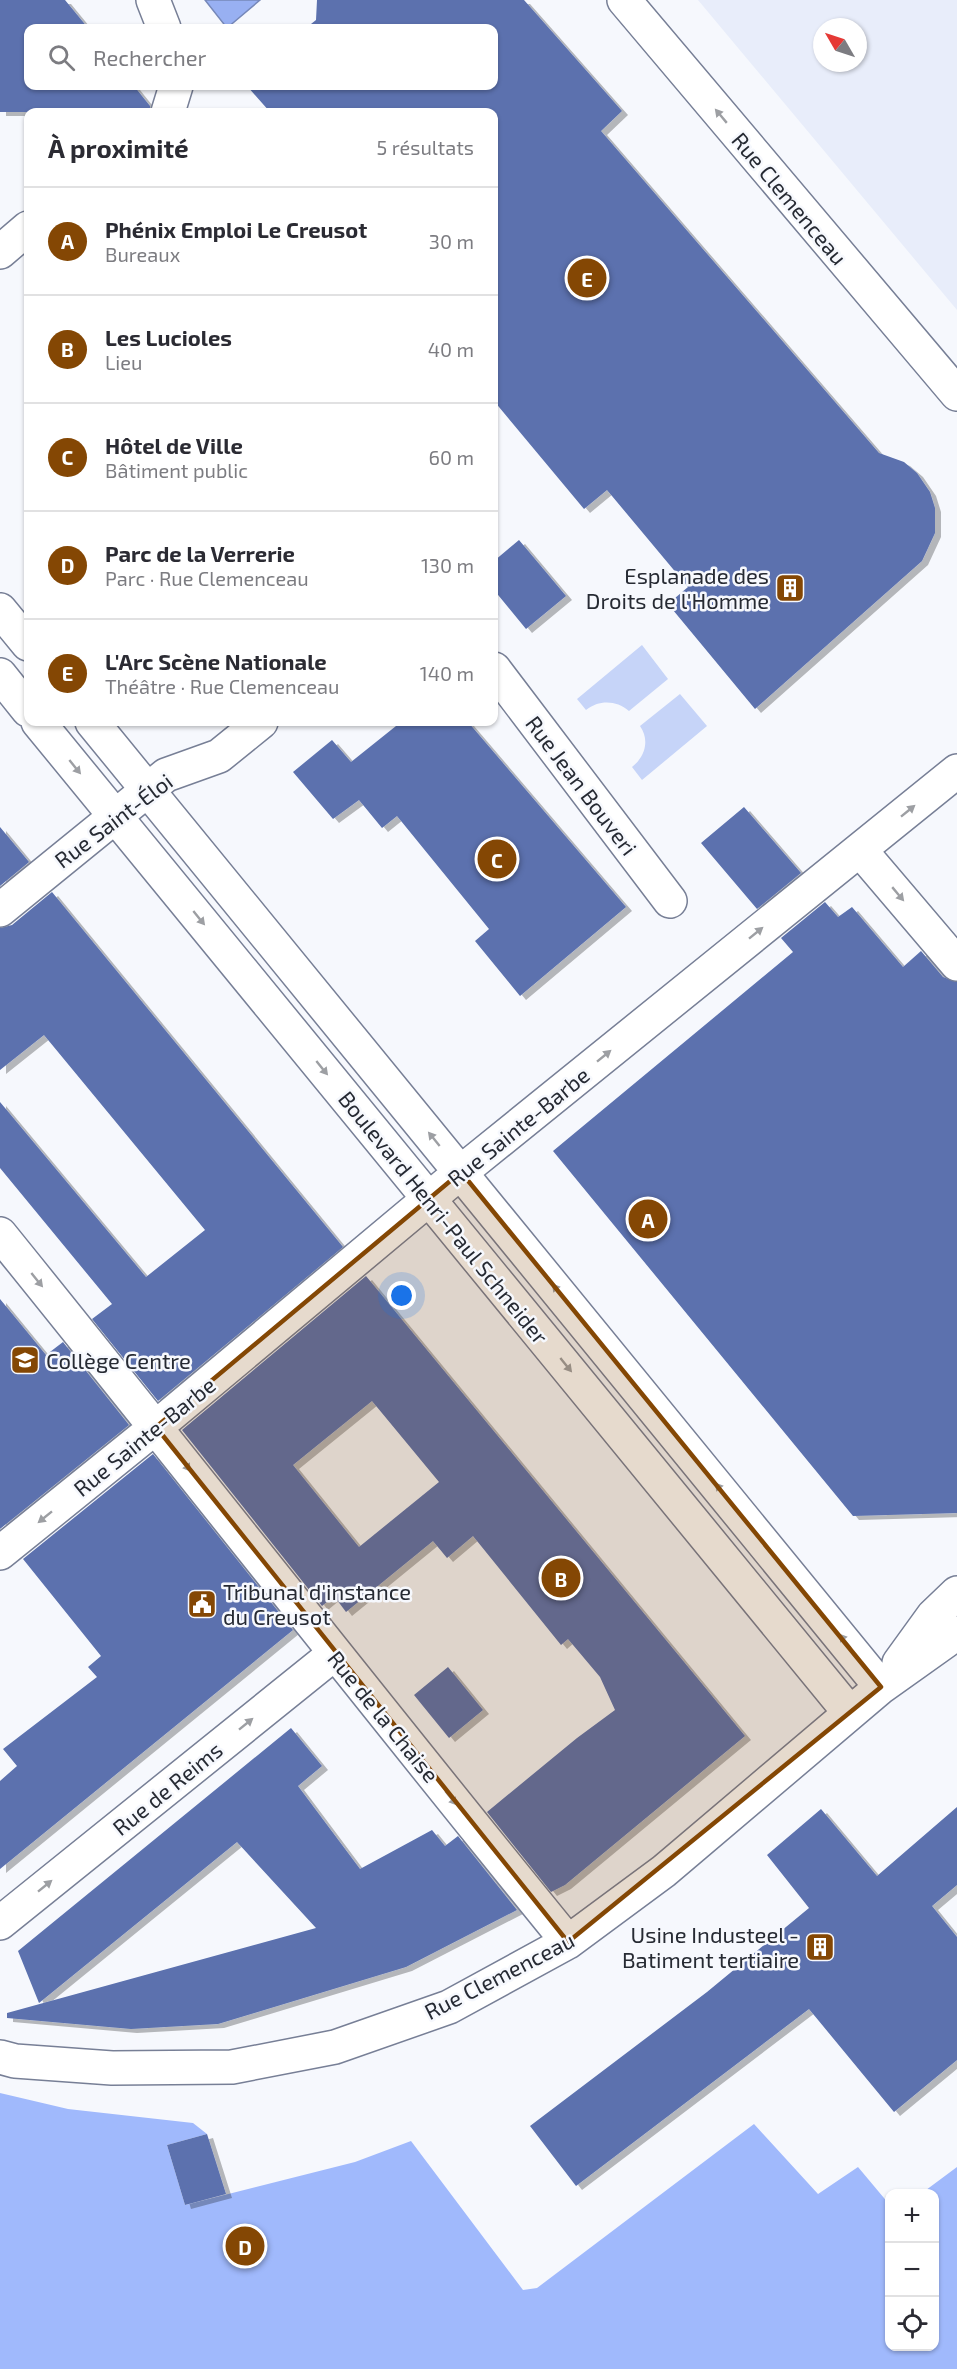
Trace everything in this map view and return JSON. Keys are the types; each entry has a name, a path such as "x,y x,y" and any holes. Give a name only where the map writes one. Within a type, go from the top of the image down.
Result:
{"street":[{"path":"153,0 162,24"},
{"name":"Rue Clemenceau","path":"624,0 957,394"},
{"path":"169,108 175,90"},
{"path":"0,610 24,639"},
{"name":"Rue Jean Bouveri","path":"498,674 670,901"},
{"path":"0,675 24,705"},
{"name":"Boulevard Henri-Paul Schneider","path":"41,726 850,1713"},
{"name":"Boulevard Henri-Paul Schneider","path":"95,726 882,1687"},
{"name":"Rue Saint-Éloi","path":"0,909 166,775 219,756 256,726"},
{"name":"Rue Sainte-Barbe","path":"0,1553 156,1427 461,1172 957,771"},
{"path":"860,850 957,964"},
{"name":"Rue de la Chaise","path":"0,1234 156,1427 334,1654 568,1942"},
{"name":"Rue Clemenceau","path":"882,1687 933,1616 957,1593"},
{"name":"Rue Clemenceau","path":"0,2056 15,2061 112,2068 232,2067 335,2047 448,2007 568,1942 664,1871 882,1687 957,1633"},
{"name":"Rue de Reims","path":"0,1923 334,1654"}],"highlighted area":[{"path":"461,1172 881,1687 568,1942 156,1427"}],"shaded area":[{"path":"205,0 260,0 232,24 224,24"},
{"path":"698,0 957,0 957,310"},
{"path":"642,645 668,679 629,711 613,703 596,704 586,710 577,699"},
{"path":"680,694 707,726 642,780 632,767 645,748 645,737 640,726"},
{"path":"0,2093 68,2109 193,2123 207,2134 167,2145 185,2205 355,2162 411,2141 523,2290 537,2288 754,2124 818,2194 858,2167 885,2199 885,2351 939,2351 939,2189 927,2189 957,2167 957,2369 0,2369"}],"building":[{"path":"0,0 65,0 85,24 24,24 24,90 137,90 150,106 150,108 24,108 24,112 0,112"},
{"path":"317,0 524,0 622,111 601,131 879,453 904,462 917,473 930,492 935,508 935,533 922,561 755,709 668,604 688,587 607,490 584,509 498,406 498,108 266,108 251,90 498,90 498,24 311,24 316,20"},
{"path":"519,540 566,596 526,629 498,595 498,558"},
{"path":"396,726 471,726 626,907 520,996 475,941 489,929 397,816 382,828 359,800 333,819 293,772 332,740 351,762"},
{"path":"744,807 801,873 757,909 701,843"},
{"path":"0,827 29,862 0,886"},
{"path":"52,892 343,1247 158,1401 92,1319 112,1304 0,1168 0,1102 146,1277 205,1230 44,1035 0,1070 0,928 12,925"},
{"path":"825,902 838,917 852,907 903,967 921,951 943,977 957,982 957,1513 853,1516 553,1151 793,952 781,938"},
{"path":"366,1276 745,1736 565,1885 551,1892 487,1812 615,1710 600,1677 568,1639 561,1645 473,1536 447,1558 433,1541 346,1612 334,1596 322,1606 182,1430","holes":["372,1401 439,1482 359,1547 293,1465"]},
{"name":"Collège Centre","path":"0,1299 46,1355 63,1342 129,1425 0,1529"},
{"path":"153,1454 293,1630 0,1869 0,1781 17,1766 3,1749 97,1677 88,1667 101,1656 23,1559"},
{"path":"448,1667 483,1710 449,1738 414,1695"},
{"path":"291,1728 322,1766 298,1786 360,1869 432,1830 445,1846 458,1836 517,1910 406,1967 218,2024 131,2029 7,2018 7,2013 316,1928 237,1842 39,2003 18,1951"},
{"path":"957,1807 957,1885 932,1906 957,1937 957,2060 894,2112 809,2009 576,2186 530,2126 707,1992 809,1908 767,1855 821,1809 877,1876"},
{"path":"207,2134 226,2194 185,2205 167,2145"}],"place":[{"name":"L'Arc Scène Nationale","path":"587,278"},
{"name":"Esplanade des Droits de l'Homme","path":"790,588"},
{"name":"Hôtel de Ville","path":"497,859"},
{"name":"Phénix Emploi Le Creusot","path":"648,1219"},
{"name":"Collège Centre","path":"25,1360"},
{"name":"Les Lucioles","path":"561,1578"},
{"name":"Tribunal d'instance du Creusot","path":"202,1604"},
{"name":"Usine Industeel - Batiment tertiaire","path":"820,1947"},
{"name":"Parc de la Verrerie","path":"245,2246"}]}
